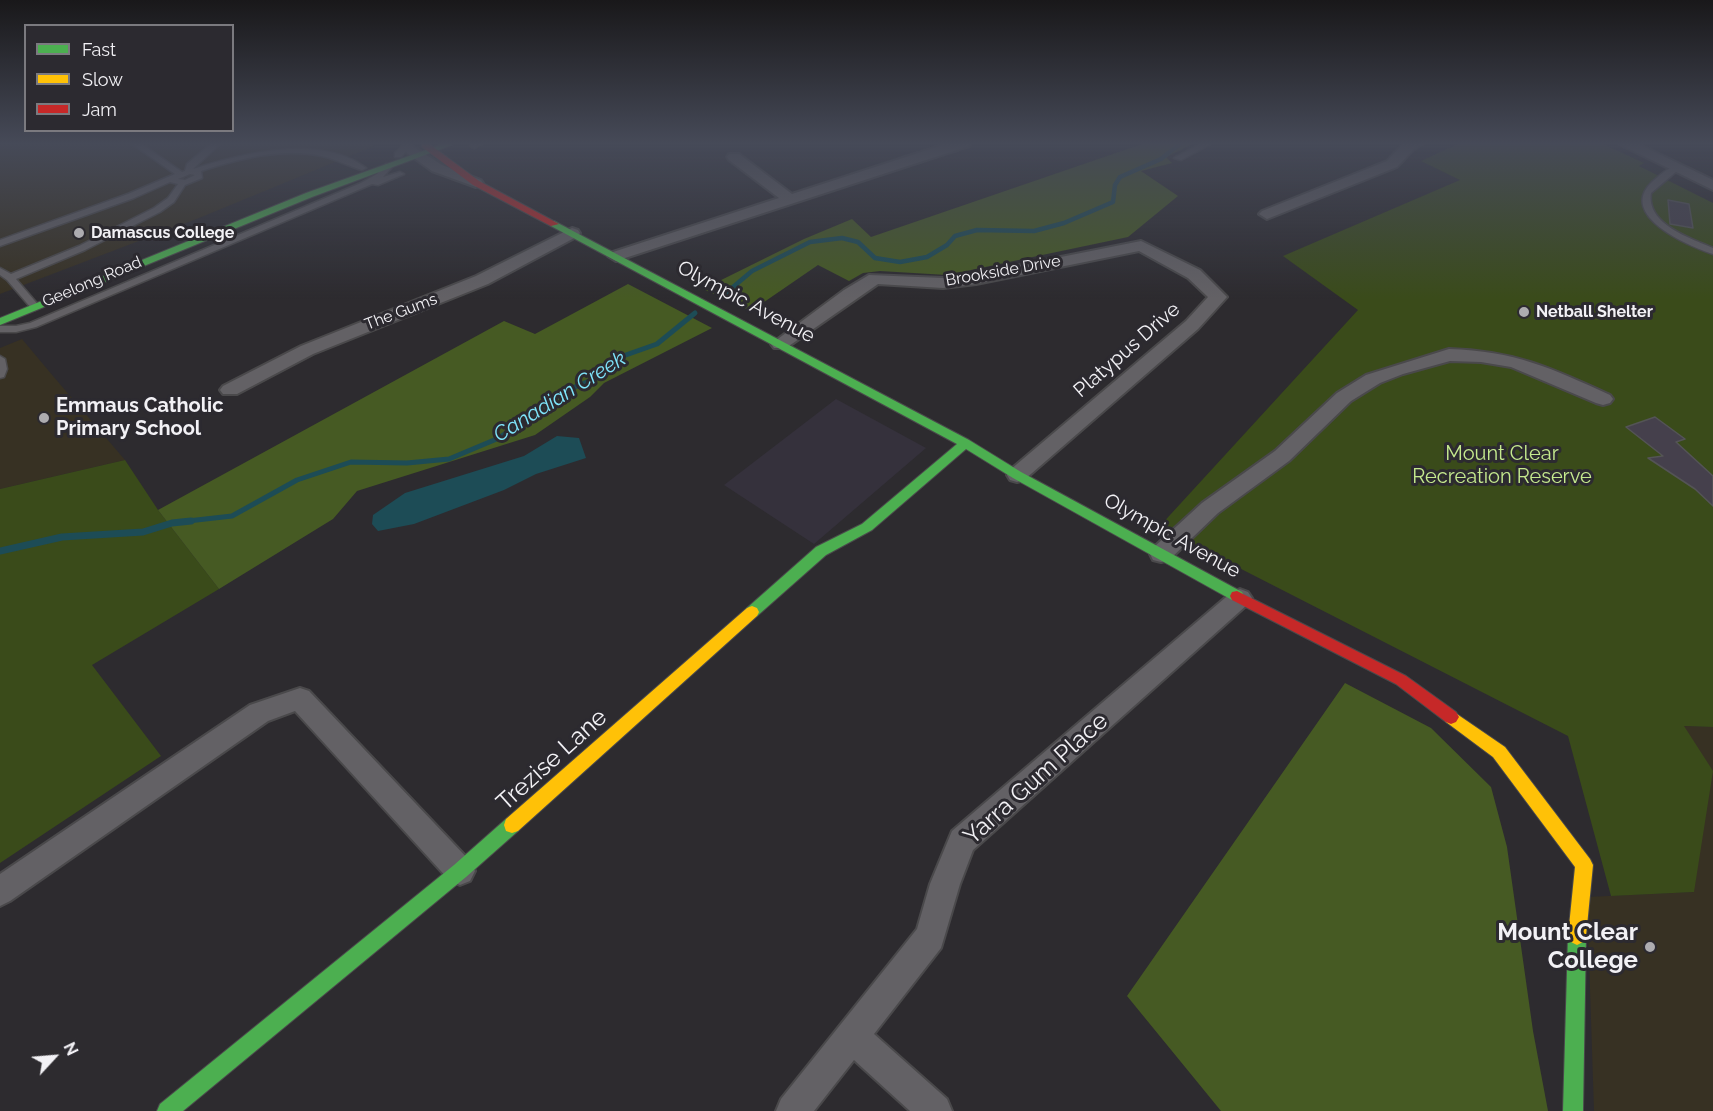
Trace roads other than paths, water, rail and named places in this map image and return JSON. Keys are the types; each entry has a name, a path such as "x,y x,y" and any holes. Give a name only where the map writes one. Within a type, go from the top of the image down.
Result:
{"street":[{"name":"Geelong Road","path":"0,322 32,303 223,220 290,195"},
{"name":"Geelong Road","path":"0,311 32,303 309,195"},
{"name":"Olympic Avenue","path":"499,195 965,443 1017,475 1240,598 1401,680 1499,752 1584,865 1575,954 1573,1111"},
{"path":"784,195 789,199"},
{"path":"616,256 801,195"},
{"path":"1267,214 1315,195"},
{"name":"The Gums","path":"230,390 307,350 482,280 572,233"},
{"name":"Brookside Drive","path":"780,344 875,279 943,283 976,279 1141,246 1169,260"},
{"name":"Platypus Drive","path":"1017,475 1192,325 1218,297 1194,274 1169,260"},
{"path":"1161,554 1210,508 1282,456 1344,397 1373,379 1396,370 1449,355 1481,356 1515,362 1553,376 1602,399"},
{"name":"Trezise Lane","path":"167,1111 460,871 820,551 867,527 965,443"},
{"name":"Yarra Gum Place","path":"793,1111 930,937 945,884 962,842 1240,598"},
{"path":"0,891 259,713 300,699 460,871"},
{"path":"852,1036 935,1111"}],"lane":[{"path":"0,243 134,195"},
{"path":"10,278 82,248 157,210 171,200 174,195"},
{"name":"Geelong Road","path":"0,329 16,329 33,325 342,195"},
{"path":"1647,195 1646,203 1649,212 1667,228 1713,251"},
{"path":"0,271 10,278 32,303"},
{"path":"0,359 2,369 0,375"}],"water":[{"path":"557,436 579,438 586,458 536,474 504,490 414,524 378,531 372,524 373,515 405,493 524,456"}],"waterway":[{"name":"Canadian Creek","path":"720,298 752,271 810,242 842,238 858,242 875,258 900,262 927,257 947,245 955,236 977,230 1034,231 1064,223 1113,202 1114,195"},
{"name":"Canadian Creek","path":"179,522 232,516 297,480 351,462 407,463 449,459 499,438 565,391 604,375 623,356 657,344 695,313"},
{"name":"Canadian Creek","path":"0,551 62,537 143,532 172,523 191,521"}],"place":[{"name":"Damascus College","path":"79,233"},
{"name":"Netball Shelter","path":"1524,312"},
{"name":"Emmaus Catholic Primary School","path":"44,418"},
{"name":"Mount Clear College","path":"1650,947"}],"park label":[{"name":"Mount Clear Recreation Reserve","path":"1502,466"}]}
